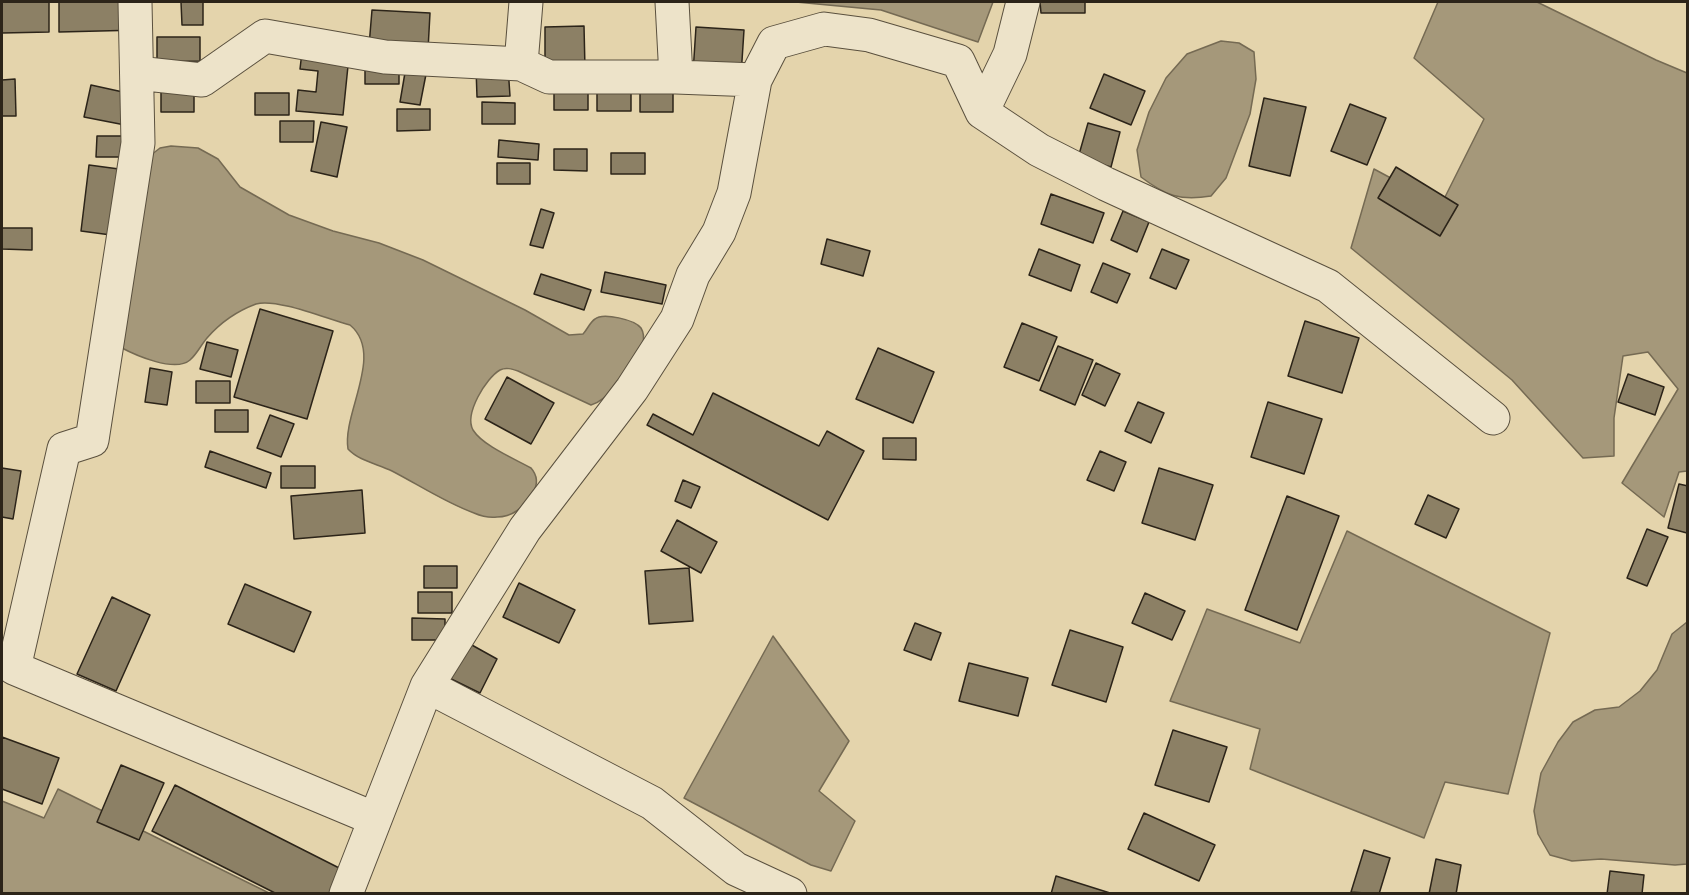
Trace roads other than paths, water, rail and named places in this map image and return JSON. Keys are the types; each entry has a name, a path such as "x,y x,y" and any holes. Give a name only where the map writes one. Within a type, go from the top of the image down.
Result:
{"street":[{"path":"135,2 138,143 92,440 64,449 14,668 375,819"},
{"path":"521,64 526,2"},
{"path":"672,2 676,78"},
{"path":"982,112 1010,54 1023,2"},
{"path":"346,894 427,686 525,529 632,389 677,319 693,275 719,232 734,193 755,80 774,43 824,29 869,35 958,62 982,112 1039,150 1096,179 1328,286 1493,418"},
{"path":"137,73 202,80 265,36 385,57 521,64 549,77 755,80"},
{"path":"427,686 652,803 733,881 790,894"}]}
